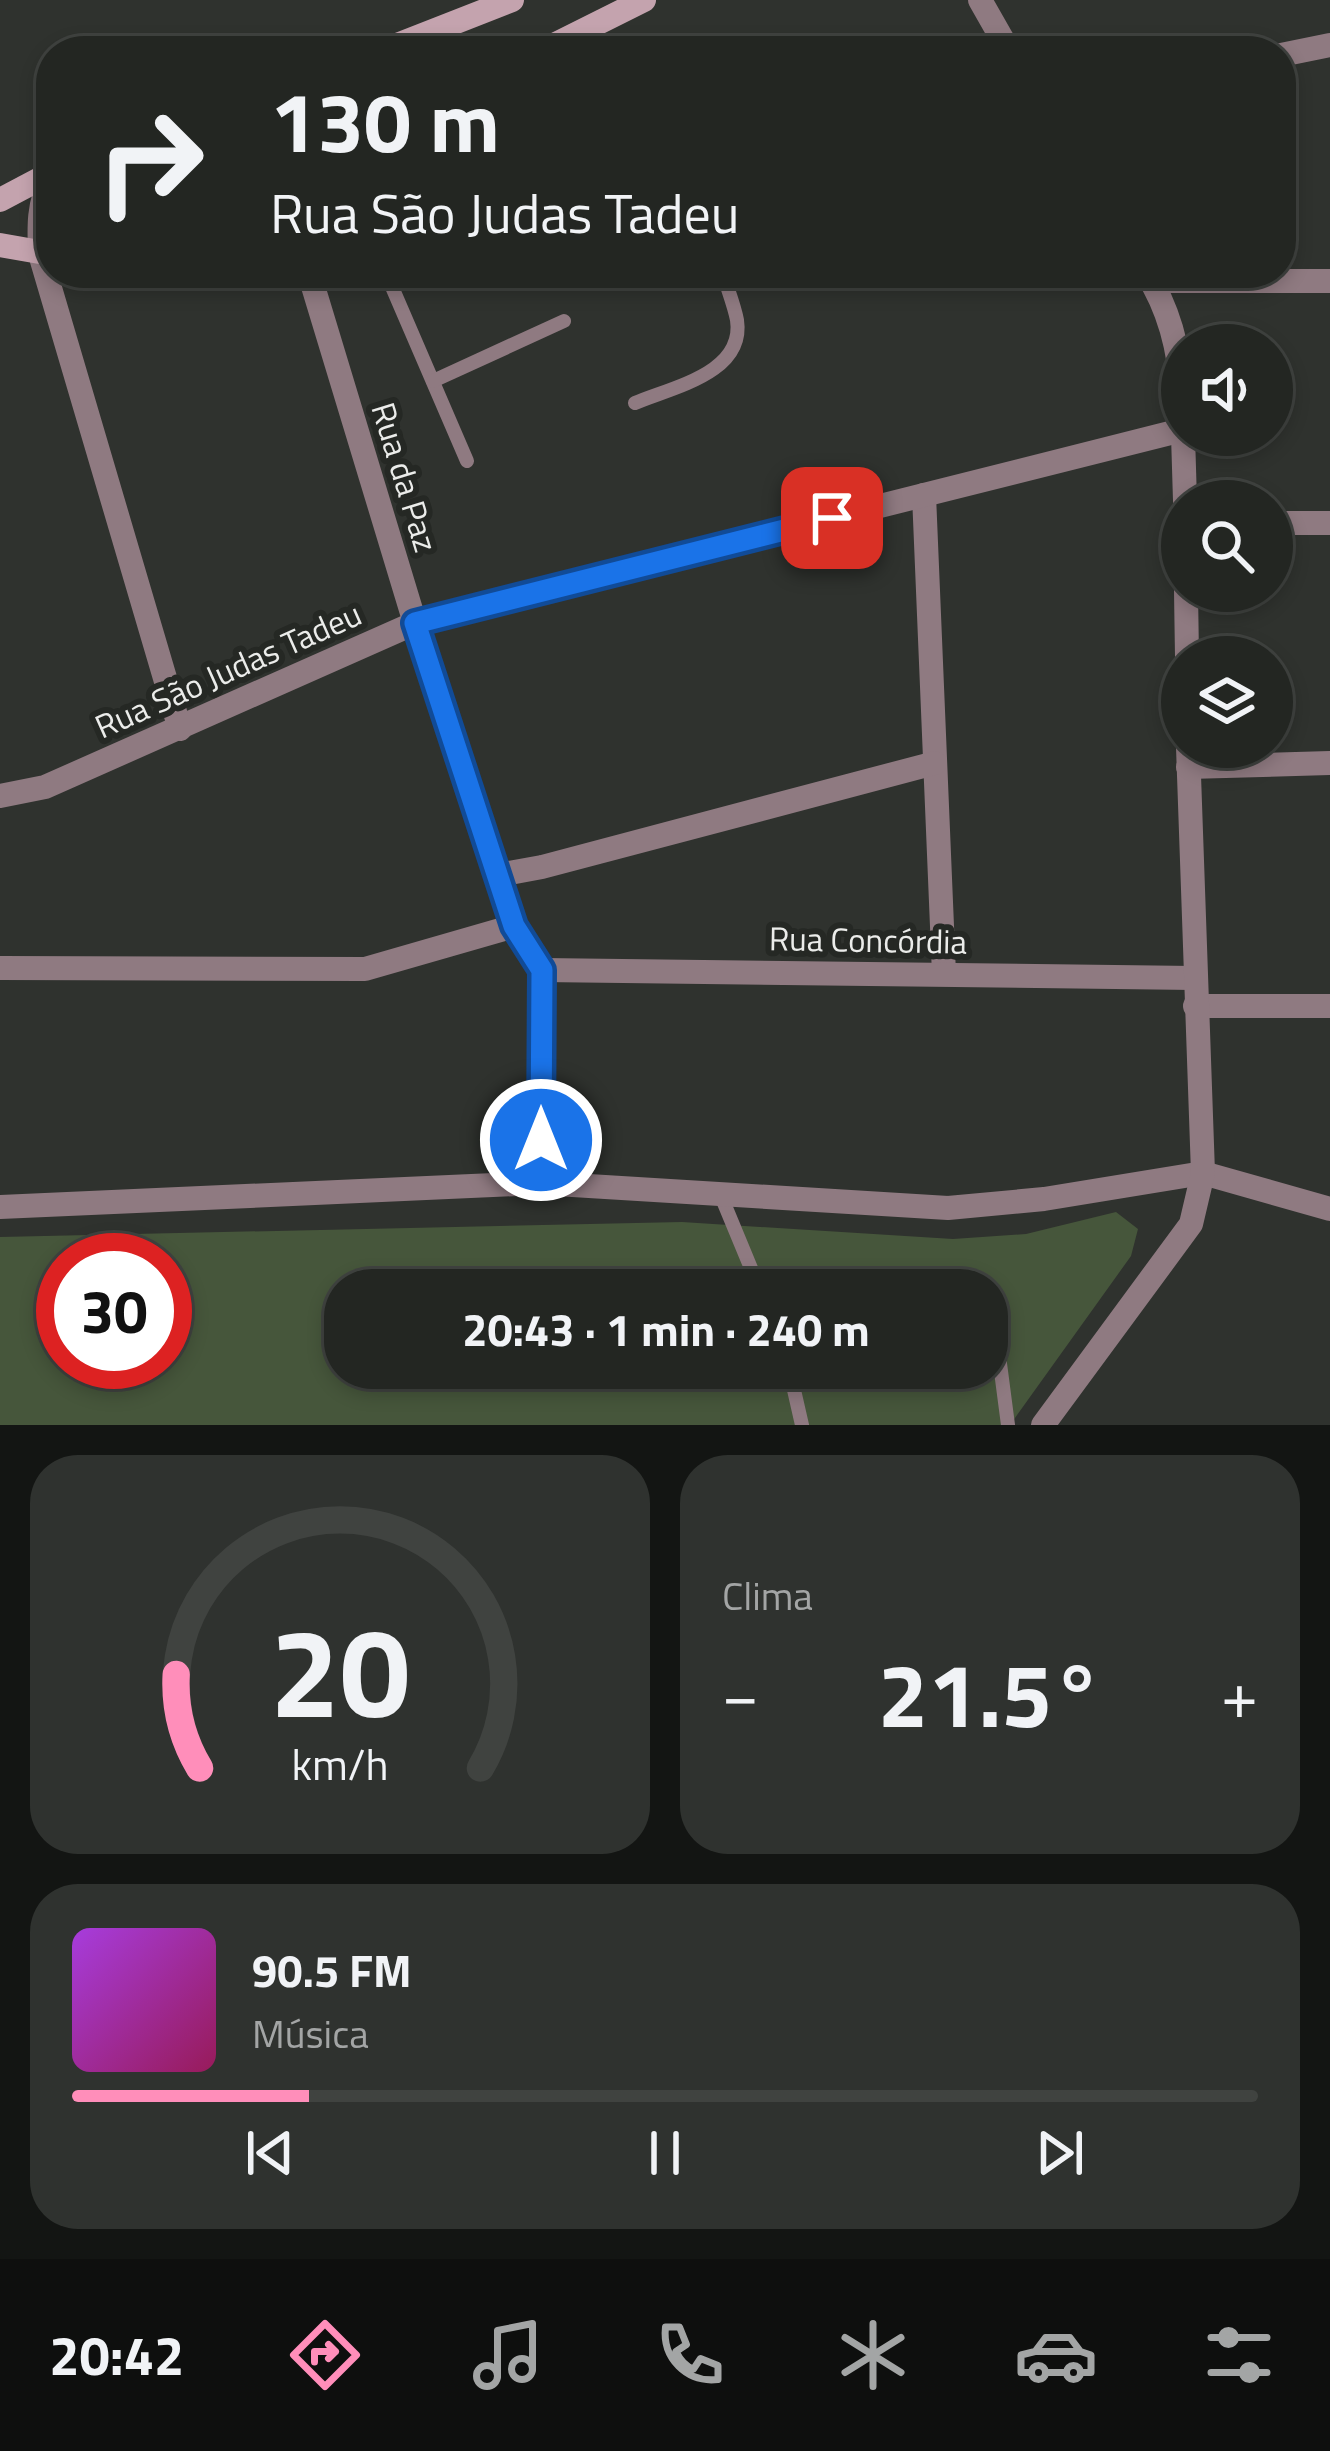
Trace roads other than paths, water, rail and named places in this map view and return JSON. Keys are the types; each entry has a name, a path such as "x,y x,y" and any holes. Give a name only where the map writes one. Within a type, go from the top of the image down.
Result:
{"main road":[{"path":"420,36 512,0"},
{"path":"576,36 644,0"},
{"path":"0,200 36,183"},
{"path":"0,245 36,252"}],"street":[{"path":"980,0 1001,36"},
{"path":"1296,53 1330,45"},
{"path":"1296,279 1330,280"},
{"path":"56,288 180,729"},
{"name":"Rua da Paz","path":"314,288 415,623 514,926 542,970"},
{"path":"1153,288 1167,324"},
{"name":"Rua São Judas Tadeu","path":"0,796 45,787 415,623 1161,438"},
{"path":"924,495 944,974"},
{"path":"1293,523 1330,524"},
{"path":"1293,761 1330,763"},
{"path":"498,875 934,763"},
{"path":"1043,1425 1191,1224 1203,1173 1188,768"},
{"path":"0,968 365,969 514,926"},
{"path":"540,1183 542,970"},
{"name":"Rua Concórdia","path":"542,970 1194,978"},
{"path":"1195,1006 1330,1006"},
{"path":"0,1208 540,1183 949,1208 1044,1199 1203,1173 1330,1208"}],"lane":[{"path":"393,288 467,461"},
{"path":"635,403 719,368 736,346 737,322 727,288"},
{"path":"433,381 564,321"},
{"path":"718,1191 751,1269"},
{"path":"794,1389 802,1425"},
{"path":"1003,1389 1008,1425"}]}
